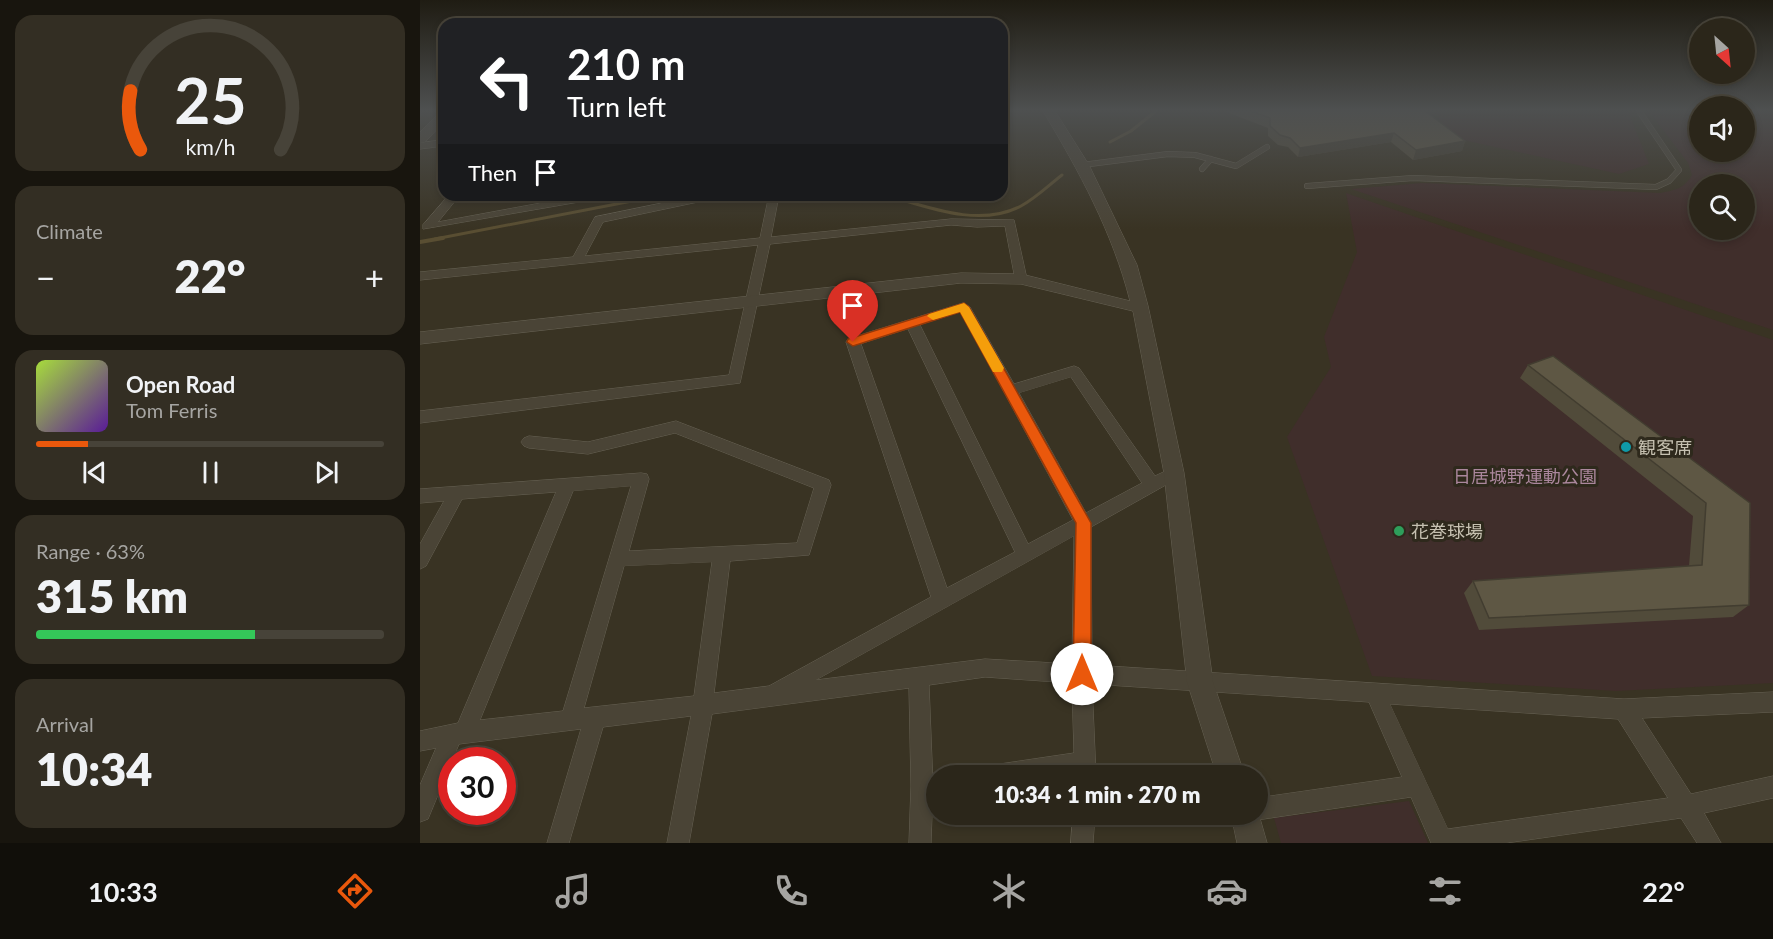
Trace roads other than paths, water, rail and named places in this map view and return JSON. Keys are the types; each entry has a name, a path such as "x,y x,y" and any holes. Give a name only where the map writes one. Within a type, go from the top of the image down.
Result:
{"street":[{"path":"1073,150 1129,265 1140,306 1174,473 1200,682 1228,765"},
{"path":"450,201 427,227 569,201"},
{"path":"578,260 599,219 688,201"},
{"path":"420,417 735,379 773,201"},
{"path":"420,276 951,222 977,224 1010,222 1021,279"},
{"path":"420,338 961,278 1021,279 1126,306 1140,306"},
{"path":"942,601 853,342 964,307 1083,523 1082,674 1086,765"},
{"path":"912,323 1025,555"},
{"path":"1010,390 1074,371 1152,485"},
{"path":"529,442 588,448 676,427 823,485 804,550 617,559"},
{"path":"770,695 1174,473"},
{"path":"420,496 641,479 570,720"},
{"path":"420,811 458,733 567,485"},
{"path":"420,561 457,493"},
{"path":"678,843 703,705 722,554"},
{"path":"420,741 458,733 703,705 986,668 1624,709 1773,702"},
{"path":"919,676 927,765"},
{"path":"1376,693 1415,786 1443,842 1686,806 1773,787"},
{"path":"1624,709 1710,843"},
{"path":"558,843 595,718"},
{"path":"1268,807 1415,786"},
{"path":"920,843 926,804"},
{"path":"1083,843 1084,825"},
{"path":"1248,825 1252,843"}],"lane":[{"path":"1082,165 1168,154 1195,155 1236,166 1262,150"},
{"path":"1307,186 1413,178 1656,187 1669,181 1679,170 1666,150"},
{"path":"1202,169 1211,159"}],"waterway":[{"path":"906,201 936,210 988,215 1021,206 1062,175"},
{"path":"435,239 632,201"},
{"path":"420,242 443,238"}],"place":[{"name":"観客席","path":"1626,447"},
{"name":"花巻球場","path":"1399,531"}],"park label":[{"name":"日居城野運動公園","path":"1525,476"}]}
